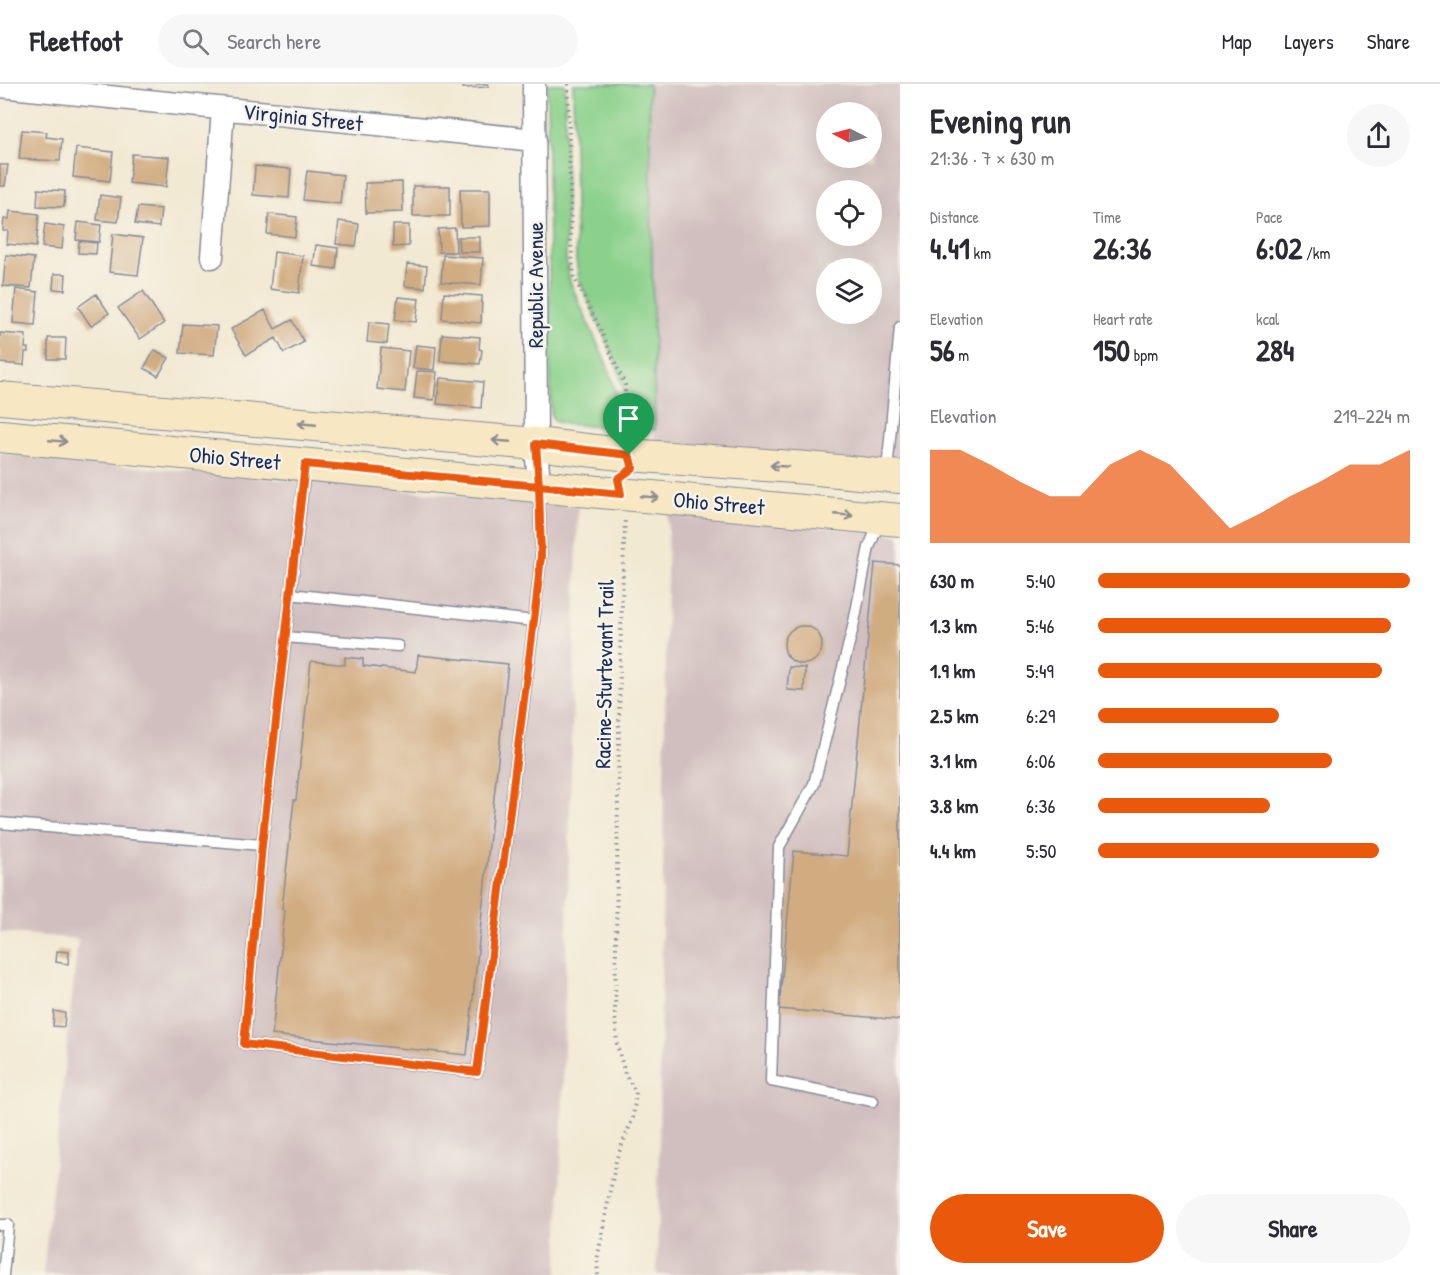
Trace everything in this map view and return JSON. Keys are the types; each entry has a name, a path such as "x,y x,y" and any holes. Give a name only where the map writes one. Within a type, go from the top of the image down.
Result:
{"street":[{"name":"Republic Avenue","path":"534,84 536,444 539,486"},
{"name":"Virginia Street","path":"0,86 535,140"},
{"path":"212,257 223,109"},
{"name":"Ohio Street","path":"0,398 536,444 629,455 893,476"},
{"name":"Ohio Street","path":"0,436 891,519"},
{"path":"891,519 893,476"}],"lane":[{"path":"893,476 900,327"},
{"path":"305,464 262,845 244,1044 477,1072 541,556 539,486"},
{"path":"873,1101 771,1081 779,847 814,784 853,627 869,547 891,519"},
{"path":"290,594 534,621"},
{"path":"285,638 398,646"},
{"path":"0,824 262,845"},
{"path":"0,1225 8,1226 3,1275"}],"path":[{"path":"568,84 571,243 574,277 625,385 625,422 629,455"},
{"name":"Racine-Sturtevant Trail","path":"598,1275 597,1260 616,1160 633,1118 636,1092 625,1074 617,1044 615,1014 619,706 625,516 621,494"}],"shaded area":[{"path":"649,84 900,84 900,465 655,442"},
{"path":"0,452 83,462 578,506 558,1275 43,1275 78,939 0,932"},
{"path":"668,512 900,535 900,1275 657,1275"}],"green space":[{"path":"547,84 565,84 566,258 570,282 609,370 616,393 621,428 565,424 554,421 551,415"},
{"path":"573,84 649,84 655,430 631,429 616,362 579,278 576,260"}],"building":[{"path":"463,84 488,84 488,87 463,88"},
{"path":"22,130 47,132 46,137 62,139 60,161 19,159"},
{"path":"76,148 113,152 110,181 73,177"},
{"path":"132,154 169,157 166,187 129,183"},
{"path":"0,165 8,165 5,186 0,186"},
{"path":"255,166 291,169 289,198 253,195"},
{"path":"307,171 343,175 340,204 303,200"},
{"path":"402,182 403,212 366,213 365,183"},
{"path":"413,186 450,186 450,216 413,216"},
{"path":"38,189 65,191 64,207 37,206"},
{"path":"460,189 490,189 490,226 461,227"},
{"path":"100,195 121,198 118,222 97,220"},
{"path":"138,207 161,209 159,227 135,224"},
{"path":"10,211 39,214 36,247 7,244 8,231 3,231 4,219 9,219"},
{"path":"269,214 297,217 295,237 267,234"},
{"path":"339,221 359,224 356,246 336,244"},
{"path":"78,222 101,225 99,242 76,240"},
{"path":"45,224 64,227 62,249 42,247"},
{"path":"393,225 409,225 409,246 393,247"},
{"path":"455,228 456,252 439,252 438,229"},
{"path":"113,234 143,238 138,275 109,272"},
{"path":"458,237 480,237 480,252 459,252"},
{"path":"79,241 97,243 96,254 78,253"},
{"path":"316,245 338,248 336,269 313,266"},
{"path":"274,252 303,256 299,293 270,289"},
{"path":"6,255 34,258 31,288 3,286"},
{"path":"443,255 483,258 481,285 441,282"},
{"path":"407,264 427,266 425,288 405,286"},
{"path":"54,274 66,274 65,290 53,289"},
{"path":"16,289 38,292 35,325 13,323"},
{"path":"143,291 164,323 140,339 118,308"},
{"path":"444,293 482,296 481,323 442,319"},
{"path":"96,294 109,313 91,326 78,307"},
{"path":"398,297 419,299 416,322 395,320"},
{"path":"265,310 275,329 292,320 304,342 284,353 276,338 246,355 231,329"},
{"path":"369,322 389,324 387,344 367,342"},
{"path":"183,324 217,326 214,355 180,353"},
{"path":"0,333 26,335 25,348 28,348 28,352 25,352 24,365 0,363"},
{"path":"442,334 480,337 479,349 482,350 480,364 440,361"},
{"path":"48,338 66,338 65,359 48,359"},
{"path":"416,345 436,347 434,370 413,368"},
{"path":"381,348 409,351 405,392 377,389"},
{"path":"155,350 169,358 158,376 144,368"},
{"path":"417,371 437,372 434,400 414,398"},
{"path":"440,378 483,382 481,408 437,404"},
{"path":"875,563 900,565 900,1020 779,1009 794,851 847,856"},
{"path":"803,626 817,631 822,645 817,659 803,664 789,659 784,645 789,631"},
{"path":"418,655 508,664 467,1055 272,1035 285,910 282,909 311,661 345,665 345,657 363,659 363,666 416,672"},
{"path":"789,667 805,668 804,691 787,690"},
{"path":"57,951 69,952 68,964 56,962"},
{"path":"54,1011 65,1013 64,1027 53,1026"}],"route":[{"path":"629,455 536,444 539,486 305,464 262,845 244,1044 477,1072 536,604 541,556 539,486 621,494 618,479 633,468 629,455"}]}
